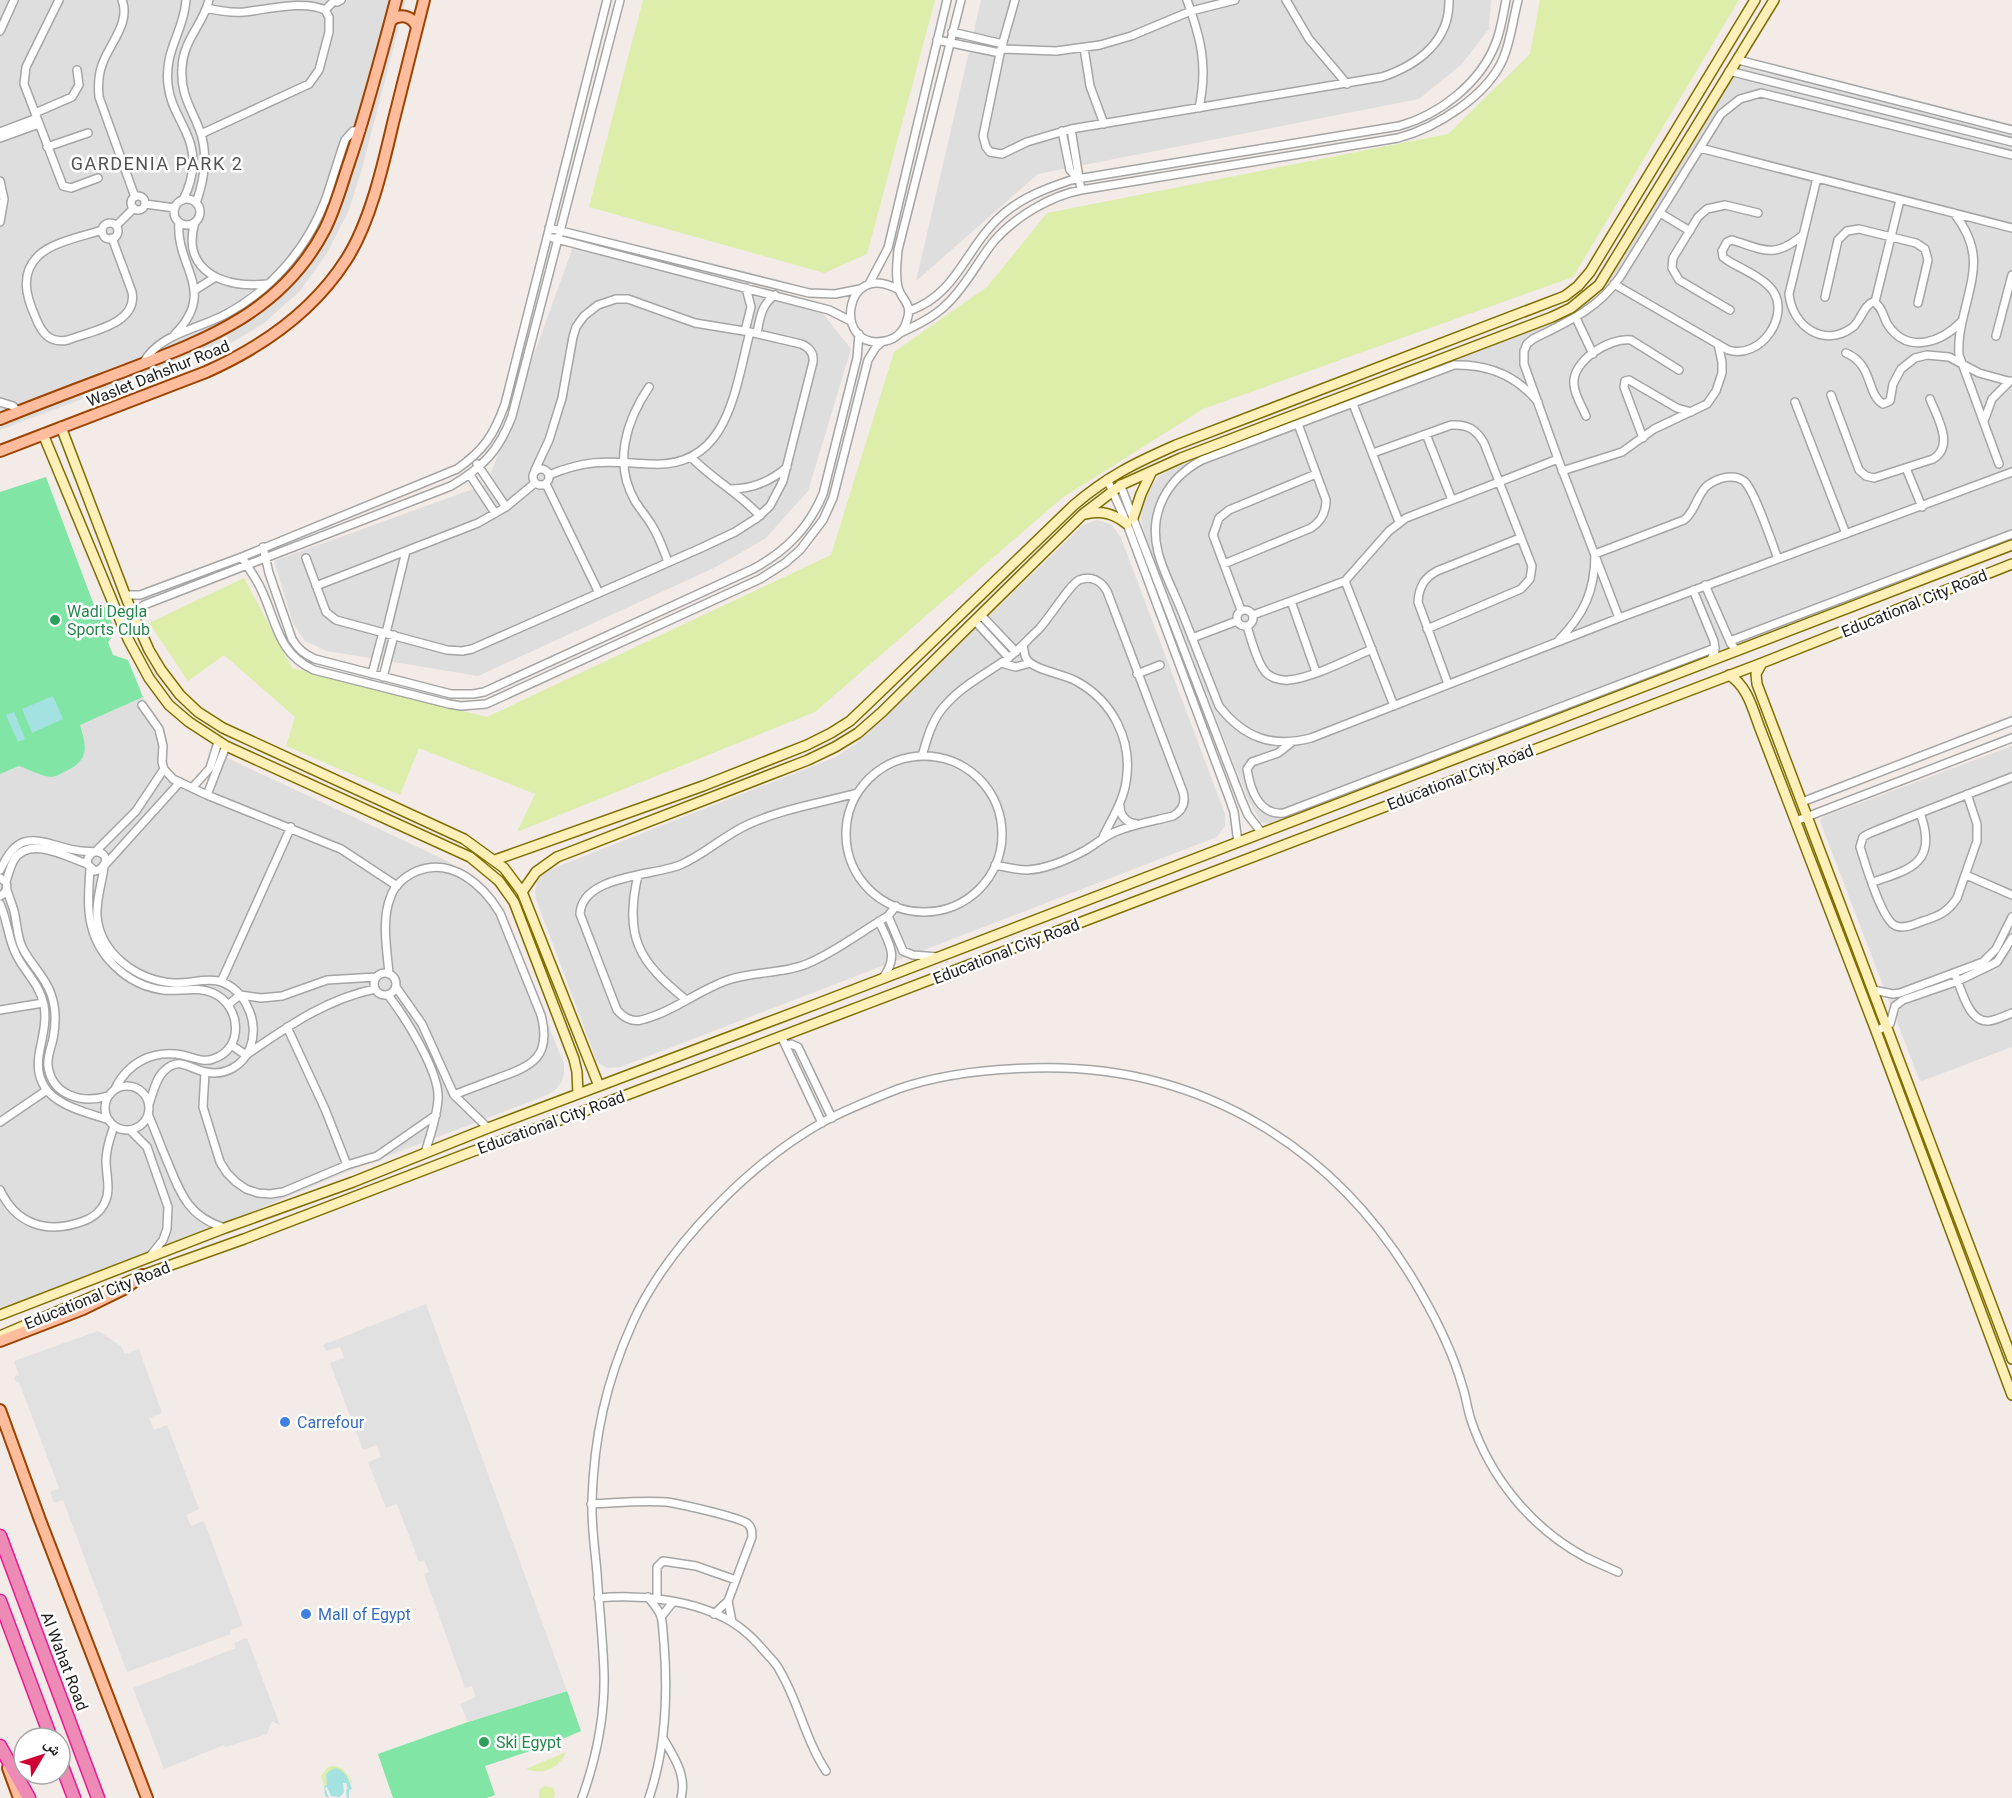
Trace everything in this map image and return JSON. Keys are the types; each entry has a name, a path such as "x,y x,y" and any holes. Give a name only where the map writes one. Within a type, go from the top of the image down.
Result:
{"highway":[{"name":"Al Wahat Road","path":"0,1536 98,1798"},
{"path":"0,1602 46,1726"},
{"path":"0,1747 29,1798"}],"main road":[{"name":"Waslet Dahshur Road","path":"0,419 225,329 262,305 289,280 314,248 333,213 361,130 396,0"},
{"name":"Waslet Dahshur Road","path":"0,451 238,358 281,330 307,308 343,265 381,175 424,0"},
{"path":"391,20 398,16 406,16 413,20 417,27"},
{"path":"0,1341 83,1309 124,1289 142,1275"},
{"path":"0,1410 147,1798"},
{"path":"0,1747 19,1798"}],"street":[{"path":"0,31 14,0"},
{"path":"59,0 24,73 24,84 63,186 71,188 98,178"},
{"path":"122,0 125,6 124,20 100,68 98,87 99,97 135,197"},
{"path":"173,335 186,318 195,290 180,249 179,222 175,215 175,208 183,200 192,176 192,150 171,100 167,76 170,52 183,20 186,0"},
{"path":"325,10 336,0"},
{"path":"125,595 140,596 457,469 472,459 491,438 504,404 607,0"},
{"path":"134,618 144,605 451,486 480,467 500,443 512,416 620,0"},
{"path":"869,284 888,248 946,0"},
{"path":"898,290 896,273 898,250 961,0"},
{"path":"1015,0 983,136 986,147 996,154 1002,154 1027,142 1071,129 1382,77 1420,58 1434,44 1448,19 1449,0"},
{"path":"1187,0 1203,53 1203,90 1199,108"},
{"path":"937,40 1002,49 1042,51 1084,48 1131,36 1191,11 1235,0"},
{"path":"1286,0 1309,39 1347,84"},
{"path":"909,311 933,300 945,288 990,226 1006,211 1025,198 1045,189 1078,178 1399,126 1419,119 1445,103 1471,82 1483,67 1497,42 1506,0"},
{"path":"860,289 850,304 851,321 859,334 873,342 888,341 924,321 949,303 995,240 1017,221 1051,199 1081,190 1398,138 1425,129 1454,111 1491,79 1506,49 1518,0"},
{"path":"495,860 703,786 807,745 831,733 850,721 864,708 1074,505 1116,473 1176,445 1565,296 1578,286 1602,254 1755,0"},
{"path":"522,892 536,872 557,857 794,765 835,747 858,733 1083,514 1121,485 1571,308 1599,285 1774,0"},
{"path":"196,203 204,176 204,148 201,134 184,94 182,66 189,39 208,4 226,12 246,12 304,1 312,2 325,10 331,24 319,70 309,84 201,134"},
{"path":"952,32 1002,49"},
{"path":"1084,48 1090,86 1104,123"},
{"path":"1738,60 2012,130"},
{"path":"1715,67 2012,142"},
{"path":"0,138 72,97 79,85 77,70"},
{"path":"1619,618 1562,471 1523,359 1525,347 1533,339 1576,318 1593,306 1614,284 1721,114 1729,106 1746,96 1761,93 2012,155"},
{"path":"1071,129 1080,173 1078,178"},
{"path":"0,132 14,130"},
{"path":"142,364 155,346 173,335 224,316 268,284 291,259 310,231 325,201 345,140 353,130 361,130"},
{"path":"1062,131 1070,170 1078,178 1081,190"},
{"path":"47,147 88,132"},
{"path":"1700,148 2012,228"},
{"path":"1816,178 1789,299 1794,313 1799,322 1810,331 1825,336 1836,335 1851,328 1862,316 1869,303 1875,302"},
{"path":"0,181 4,199 0,222"},
{"path":"135,197 143,198 145,204"},
{"path":"134,208 131,203 135,197"},
{"path":"183,200 190,200 199,208 200,214 192,231 193,249 201,265 214,278 239,285 268,284"},
{"path":"1875,302 1900,200"},
{"path":"134,208 140,209 145,204"},
{"path":"145,204 175,208"},
{"path":"1730,310 1683,283 1673,272 1673,258 1702,213 1713,206 1725,205 1758,213"},
{"path":"116,226 134,208"},
{"path":"1660,213 1690,231"},
{"path":"1954,213 1968,235 1975,268 1962,321 1959,348 1962,363 1998,464"},
{"path":"179,222 187,225 195,222"},
{"path":"112,238 132,292 132,306 129,312 118,321 62,342 49,338 40,329 27,298 26,282 32,265 37,257 52,247 102,230 108,224 116,226"},
{"path":"102,230 106,237 112,238 117,234 116,226"},
{"path":"549,228 809,293 835,294 879,282 890,284 905,298 909,311 900,333"},
{"path":"1825,297 1838,240 1844,233 1859,229 1919,244 1927,253 1928,260 1918,303"},
{"path":"1614,284 1728,350 1748,351 1757,347 1768,336 1774,324 1778,301 1769,286 1722,255 1726,242 1732,240 1763,250 1780,250 1791,245 1803,235"},
{"path":"547,237 829,310 851,321"},
{"path":"1996,336 2012,275"},
{"path":"195,290 214,278"},
{"path":"746,288 751,307 751,332"},
{"path":"549,475 589,462 623,461 665,464 691,457 711,442 725,423 751,332 762,308 775,296"},
{"path":"306,558 326,612 332,618 452,651 467,650 735,532 760,516 777,494 787,467 813,355 804,345 751,332 695,323 628,299 604,302 581,319 573,337 562,398 549,440 535,470 533,478 535,483"},
{"path":"1778,301 1789,299"},
{"path":"1875,302 1891,329 1901,337 1912,341 1923,343 1940,339 1962,321"},
{"path":"1576,318 1593,354"},
{"path":"263,547 274,589 292,639 297,648 306,655 451,694 484,692 753,569 783,551 807,525 823,494 858,358 859,334"},
{"path":"1586,416 1575,391 1574,377 1580,364 1612,342 1631,340 1679,370"},
{"path":"242,556 262,591 287,651 304,666 449,704 461,706 486,704 760,579 800,550 823,520 833,498 868,360 882,342"},
{"path":"1562,471 1622,452 1654,429 1707,404 1719,385 1722,368 1718,344"},
{"path":"1846,353 1858,359 1864,366 1879,401 1883,404 1890,401 1893,384 1905,365 1915,358 1927,355 1938,355 1962,363 1989,377 2010,381"},
{"path":"1538,402 1508,376 1485,367 1469,364 1454,365 1202,460 1189,466 1178,475 1162,498 1155,525 1158,553 1219,706 1229,718 1253,736 1267,741 1291,742 1311,738 1705,585 2012,472"},
{"path":"1353,377 1358,390"},
{"path":"1643,438 1624,387 1625,381 1629,380 1677,408 1691,412"},
{"path":"1983,422 1992,399 2010,381"},
{"path":"649,387 638,403 630,422 623,461 631,494 657,535 668,562"},
{"path":"1831,395 1857,466 1862,473 1874,478 1936,457 1944,447 1944,438 1930,399"},
{"path":"0,402 14,406 18,412"},
{"path":"1795,402 1846,534"},
{"path":"1353,404 1400,522"},
{"path":"1224,564 1317,524 1325,513 1326,500 1298,424"},
{"path":"1373,453 1450,425 1461,424 1479,434 1532,566 1530,579 1521,589 1427,629"},
{"path":"61,427 134,618 149,650 170,683 191,706 227,730 464,839 495,860 522,892 598,1086"},
{"path":"43,434 128,639 149,678 175,711 222,744 470,857 490,872 508,892 514,902 574,1059 577,1072 575,1096 577,1104 571,1116"},
{"path":"1426,434 1452,500"},
{"path":"691,457 760,516"},
{"path":"472,459 480,467 506,507"},
{"path":"1253,615 1345,581 1389,531 1413,515 1558,459"},
{"path":"730,489 757,486 773,478 787,467"},
{"path":"1906,468 1922,507"},
{"path":"535,470 544,469 549,475 546,484 535,483"},
{"path":"1130,521 1152,471"},
{"path":"1116,473 1130,521 1234,812 1238,843"},
{"path":"1241,610 1213,535 1216,523 1223,513 1316,474"},
{"path":"470,475 495,513"},
{"path":"1595,554 1684,519 1692,512 1708,486 1730,476 1741,479 1749,486 1778,559"},
{"path":"1107,479 1111,491 1130,521 1248,815 1262,833"},
{"path":"316,586 470,526 506,507 535,483"},
{"path":"546,484 599,593"},
{"path":"77,518 93,512"},
{"path":"1083,514 1092,512 1111,514 1130,521"},
{"path":"1730,641 2012,534"},
{"path":"1448,684 1418,602 1418,592 1422,583 1429,575 1520,538"},
{"name":"Educational City Road","path":"0,1315 225,1228 353,1182 488,1128 2012,545"},
{"path":"383,676 388,634 406,551"},
{"path":"1557,642 1574,623 1586,603 1595,573 1595,554"},
{"name":"Educational City Road","path":"0,1336 142,1275 609,1102 1762,663 2012,564"},
{"path":"922,756 933,724 951,699 963,688 1016,652 1047,621 1071,586 1090,578 1103,585 1184,798 1182,809 1173,816 1137,824 1103,837 1086,850 1067,860 1047,866 1026,870 995,865"},
{"path":"1345,581 1394,706"},
{"path":"1705,585 1730,641 1738,651"},
{"path":"1693,590 1715,648 1710,661"},
{"path":"1870,599 1878,617"},
{"path":"1291,601 1316,672"},
{"path":"1241,610 1248,610 1253,615"},
{"path":"1241,610 1237,615 1237,621 1241,626 1252,623 1253,615"},
{"path":"978,618 1016,652"},
{"path":"978,618 1009,658"},
{"path":"1192,638 1237,621"},
{"path":"1247,626 1264,670 1284,680 1292,680 1316,672 1372,650"},
{"path":"372,674 388,634"},
{"path":"1023,645 1030,663 1075,680 1092,691 1107,706 1118,723 1125,742 1128,763 1126,783 1120,803 1103,837"},
{"path":"1291,742 1278,753 1250,763 1247,769 1258,802 1272,813 1284,813 1715,648"},
{"path":"1001,663 1016,667 1030,663"},
{"path":"1762,663 1757,671 1756,681 2011,1354"},
{"path":"1137,674 1160,665"},
{"path":"1729,675 1737,680 1746,693 1876,1031 2012,1395"},
{"path":"142,705 159,729 163,746 162,762 168,775 207,795 341,849 397,886"},
{"path":"1577,713 1583,730"},
{"path":"1802,802 2012,721"},
{"path":"207,795 227,730"},
{"path":"1796,821 2012,738"},
{"path":"192,788 210,768 222,744"},
{"path":"922,756 941,758 959,765 975,776 988,790 997,808 1001,827 1000,847 995,865 987,879 963,901 948,908 933,911 916,911 884,901 858,876 850,860 846,843 846,825 850,807 867,779 879,769 900,759 922,756"},
{"path":"0,1190 13,1210 32,1223 55,1228 85,1221 100,1210 107,1197 107,1145 111,1123 105,1105 108,1096 129,1068 147,1057 176,1054 207,1061 221,1056 231,1045 236,1029 229,1004 206,990 165,990 123,974 109,961 99,945 90,918 88,858 136,811 164,769"},
{"path":"1967,794 1975,815 1978,832 1975,849 1957,898 1938,917 1898,927 1887,920 1872,882 1860,847 1863,837 1967,794 2012,777"},
{"path":"0,896 13,861 23,851 30,849 44,849 89,866 95,871 105,866 180,782"},
{"path":"857,793 757,821 736,830 693,859 678,866 613,881 588,894 580,914 617,1010 621,1015 640,1020 731,979 808,963 888,916 896,906"},
{"path":"1120,803 1123,818 1137,824"},
{"path":"390,822 398,808"},
{"path":"1872,882 1905,872 1917,861 1927,841 1920,813"},
{"path":"221,982 291,827"},
{"path":"0,870 16,846 27,841 36,840 61,848 102,854 105,857 105,866 97,904 97,919 108,947 123,963 150,983 211,980 231,987 246,1003 252,1020 252,1038 246,1055 240,1063 225,1072 205,1072 181,1064 166,1069 160,1075 149,1104 148,1114 140,1126 130,1130 122,1129 66,1105 47,1090 40,1074 39,1057 45,1028 43,1003 35,983 18,959 13,909 4,883"},
{"path":"389,974 387,911 392,893 408,875 435,867 462,874 484,891 500,913 541,1015 544,1040 539,1053 530,1065 453,1095"},
{"path":"638,875 632,909 637,943 644,959 655,973 685,999"},
{"path":"1966,875 2012,895"},
{"path":"0,904 15,941 46,983 52,999 55,1029 48,1066 53,1081 66,1094 79,1099 87,1100 108,1096"},
{"path":"1048,915 1055,932"},
{"path":"888,916 903,951"},
{"path":"1873,990 1900,993 1974,966 1990,956 2001,941 2012,917"},
{"path":"879,921 893,955 891,965 882,979"},
{"path":"1876,1031 1887,1027 1892,1020 1895,1006 1903,1000 1958,981 1997,962 2012,938"},
{"path":"893,955 903,951 913,955 939,957"},
{"path":"1954,973 1972,1015 1979,1020 1987,1021 2012,1013"},
{"path":"229,1004 240,995 274,997 327,980 389,974 394,978 396,987 422,1024 453,1095 488,1128"},
{"path":"376,977 375,989 382,995 388,995 396,987"},
{"path":"246,1055 303,1017 333,1002 375,989"},
{"path":"388,995 411,1029 430,1068 438,1092 436,1115 425,1153"},
{"path":"0,1010 43,1003"},
{"path":"287,1027 325,1109 347,1165"},
{"path":"781,1036 822,1123"},
{"path":"786,1046 790,1044 798,1047 832,1118"},
{"path":"231,1045 246,1055"},
{"path":"39,1057 48,1058"},
{"path":"582,1798 595,1751 604,1677 591,1504 597,1440 608,1385 633,1321 659,1275 688,1236 741,1183 778,1152 822,1123 860,1104 905,1087 951,1075 998,1068 1046,1067 1089,1069 1143,1078 1206,1097 1255,1120 1295,1148 1332,1179 1366,1215 1396,1253 1422,1294 1462,1383 1484,1453 1503,1484 1526,1512 1554,1537 1584,1557 1618,1572"},
{"path":"205,1072 203,1107 220,1161 236,1182 258,1193 283,1192 347,1165 377,1156 436,1115"},
{"path":"609,1082 604,1094 609,1102"},
{"path":"115,1089 129,1085 138,1088 145,1095 149,1104"},
{"path":"0,1122 47,1090"},
{"path":"148,1114 184,1200 198,1215 225,1228"},
{"path":"130,1130 147,1147 168,1207 167,1229 157,1249 149,1257"},
{"path":"92,1280 97,1293"},
{"path":"1975,1295 1986,1290"},
{"path":"591,1504 666,1502 745,1522 751,1528 752,1537 728,1601 714,1614"},
{"path":"657,1599 657,1568 663,1561 696,1566 736,1580"},
{"path":"598,1598 648,1597 690,1605 732,1622 750,1636 779,1668 811,1746 826,1771"},
{"path":"648,1597 661,1617 666,1698 659,1762 649,1798"},
{"path":"728,1601 732,1622"},
{"path":"661,1617 673,1602"},
{"path":"663,1738 680,1770 683,1780 681,1798"}],"shaded area":[{"path":"0,0 406,0 349,210 327,253 300,291 264,323 233,342 0,430"},
{"path":"981,0 1491,0 1489,29 1461,65 1419,99 1038,174 916,281"},
{"path":"1738,66 2012,134 2012,538 1269,824 1261,822 1249,802 1145,535 1141,518 1143,500 1147,492 1158,477 1173,468 1570,316 1603,291"},
{"path":"573,247 820,310 851,349 808,491 766,538 716,567 478,676 327,651 305,641 293,623 274,561 487,484"},
{"path":"1097,520 1112,525 1121,538 1225,814 1225,826 1217,837 620,1067 607,1068 597,1062 536,899 537,882 542,875 549,870 836,757 856,744 1083,525"},
{"path":"143,697 164,729 168,767 177,776 204,788 218,756 221,755 443,859 469,874 480,884 506,920 564,1064 564,1074 561,1083 547,1095 0,1308 0,774 19,766 54,777 80,725"},
{"path":"2012,746 2012,1047 1922,1081 1919,1079 1820,821 1823,817"},
{"path":"426,1304 567,1691 468,1722 460,1704 476,1697 472,1686 465,1688 424,1574 429,1572 424,1560 419,1562 397,1504 386,1508 368,1462 381,1457 377,1445 363,1450 330,1363 344,1358 340,1347 326,1351 323,1345"},
{"path":"98,1331 121,1346 125,1354 139,1349 162,1413 149,1418 154,1430 167,1425 199,1509 186,1515 191,1526 204,1521 243,1626 230,1630 231,1634 127,1672 63,1500 54,1503 50,1492 59,1488 19,1382 16,1382 14,1377 19,1375 14,1361"},
{"path":"247,1638 280,1725 272,1721 267,1734 225,1747 224,1745 164,1769 133,1688 236,1648 234,1643"}],"green space":[{"path":"643,0 935,0 867,254 824,273 589,207"},
{"path":"1540,0 1739,0 1573,277 1203,409 1062,498 815,712 517,832 535,794 419,748 400,795 286,746 295,717 224,655 188,681 149,623 244,578 292,668 487,717 831,555 894,352 987,287 1047,213 1448,134 1530,54"},
{"name":"Wadi Degla Sports Club","path":"46,477 95,608 103,604 116,632 108,642 113,655 128,660 143,697 80,725 85,745 83,756 75,766 68,770 51,777 19,766 0,774 0,492"},
{"name":"Ski Egypt","path":"567,1691 581,1731 548,1745 485,1766 495,1795 487,1798 393,1798 378,1754 468,1722"},
{"path":"566,1752 559,1763 550,1769 532,1771 526,1769"},
{"path":"328,1767 342,1769 352,1782 347,1776 326,1776 327,1785 324,1786 321,1776"},
{"path":"544,1786 553,1788 554,1798 539,1798 539,1790"}],"water":[{"path":"53,696 63,719 32,733 22,709"},
{"path":"14,712 25,739 18,742 6,715"},
{"path":"335,1768 342,1771 348,1779 352,1789 349,1790 349,1798 347,1798 346,1783 343,1783 344,1792 340,1797 331,1796 327,1787 325,1788 329,1798 325,1795 324,1786 327,1785 326,1774"}],"place":[{"name":"Wadi Degla Sports Club","path":"55,620"},
{"name":"Carrefour","path":"285,1422"},
{"name":"Mall of Egypt","path":"306,1614"},
{"name":"Ski Egypt","path":"484,1742"}],"district":[{"name":"GARDENIA PARK 2","path":"157,164"}]}
